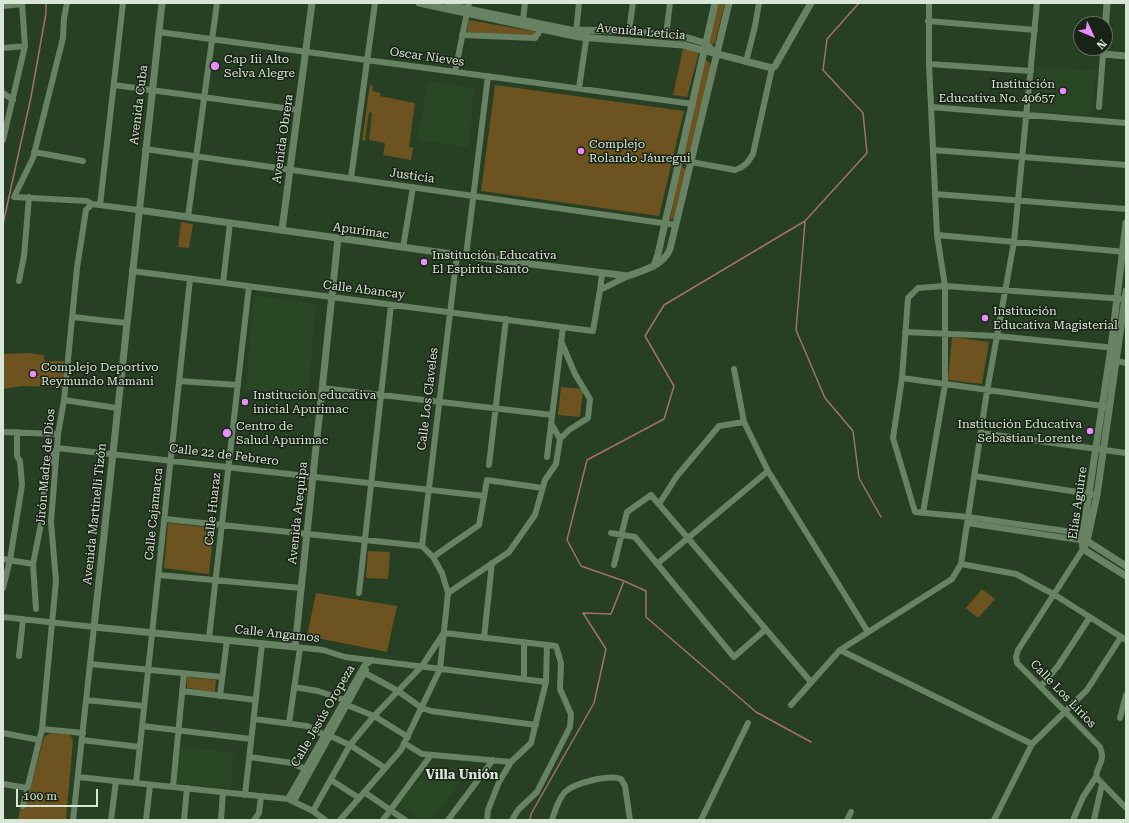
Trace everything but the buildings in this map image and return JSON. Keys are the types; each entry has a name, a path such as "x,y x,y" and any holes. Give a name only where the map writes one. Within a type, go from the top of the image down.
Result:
{"street":[{"path":"67,3 64,18 64,38 34,152 83,161"},
{"path":"100,205 124,3"},
{"name":"Avenida Cuba","path":"138,210 162,3"},
{"path":"188,217 217,3"},
{"name":"Avenida Obrera","path":"282,230 312,3"},
{"path":"351,178 375,3"},
{"name":"Avenida Leticia","path":"419,3 468,9 541,29 576,34 629,31 666,35 688,38 705,47"},
{"name":"Avenida Leticia","path":"434,3 523,20 576,34"},
{"path":"523,20 525,3"},
{"path":"576,34 579,3"},
{"path":"629,31 633,3"},
{"path":"666,35 670,3"},
{"path":"653,266 665,224 715,3"},
{"path":"600,290 628,276 653,266 668,254 729,3"},
{"path":"746,62 759,3"},
{"path":"680,160 735,170 742,168 749,162 753,154 772,68 775,66 811,3"},
{"path":"923,513 945,385 945,286 937,235 932,150 928,21 929,3"},
{"path":"791,705 840,650 952,579 961,564 987,391 1014,242 1037,3"},
{"path":"1107,16 1108,3"},
{"path":"3,6 22,4 25,46 3,140"},
{"path":"455,72 468,9"},
{"path":"928,21 1035,30"},
{"path":"462,35 535,38 541,29"},
{"name":"Oscar Nieves","path":"159,32 693,104"},
{"path":"579,88 587,34"},
{"name":"Avenida Leticia","path":"587,34 705,47"},
{"path":"3,48 25,46"},
{"path":"705,47 717,55 772,68"},
{"path":"1113,53 1126,56"},
{"path":"1099,106 1103,56"},
{"path":"929,64 1031,71"},
{"path":"466,256 488,76"},
{"path":"114,84 298,110"},
{"path":"3,93 13,100"},
{"path":"931,107 1126,123"},
{"name":"Justicia","path":"145,149 676,225"},
{"path":"932,150 1126,165"},
{"name":"Apurímac","path":"34,152 33,158 14,197 87,201 92,204 403,248 602,274 628,276"},
{"path":"403,248 413,187"},
{"path":"935,194 1126,209"},
{"path":"19,281 24,256 29,197"},
{"name":"Jirón Madre de Dios","path":"22,806 42,730 56,581 51,522 58,434 64,400 86,210 92,204"},
{"name":"Avenida Martinelli Tizón","path":"74,820 138,210"},
{"path":"223,283 230,223"},
{"name":"Elías Aguirre","path":"1083,549 1093,494 1115,348 1121,299 1126,223"},
{"path":"937,235 1124,252"},
{"name":"Avenida Arequipa","path":"298,648 301,588 338,238"},
{"name":"Calle Los Claveles","path":"422,546 457,255"},
{"name":"Calle Abancay","path":"132,271 593,331 600,290"},
{"path":"600,290 602,274"},
{"name":"Calle Cajamarca","path":"136,783 190,279"},
{"name":"Calle Huaraz","path":"210,638 249,286"},
{"path":"1121,299 945,286 918,288 912,292 908,298 902,378 893,438 915,512 1085,537 1126,565"},
{"name":"Elías Aguirre","path":"1121,299 1126,291"},
{"path":"359,593 391,304"},
{"path":"73,317 126,322"},
{"path":"489,465 506,319"},
{"path":"547,457 563,327"},
{"path":"906,332 997,336 1115,348"},
{"path":"448,593 509,552 535,515 545,480 556,464 560,439 569,430 588,418 590,399 575,374 561,341"},
{"name":"Elías Aguirre","path":"1107,406 1117,361 1115,348"},
{"path":"1117,361 1126,363"},
{"path":"734,369 744,422 768,471 868,632"},
{"path":"902,378 987,391 1107,406"},
{"path":"179,381 238,385"},
{"path":"322,388 552,415"},
{"path":"64,400 117,408"},
{"path":"551,422 560,439"},
{"path":"659,504 677,476 719,426 744,422"},
{"path":"3,432 58,434"},
{"path":"3,588 10,560 22,485 20,461 17,456 17,432"},
{"path":"981,433 1126,453"},
{"path":"36,609 33,564 43,514 45,472 57,448"},
{"name":"Calle 22 de Febrero","path":"57,448 484,496"},
{"path":"657,564 768,471"},
{"path":"974,476 1093,494"},
{"path":"433,558 479,526 487,480 542,488"},
{"path":"614,564 627,512 651,495 811,682"},
{"path":"164,518 422,546 433,558 442,572 448,593 440,669 404,743 385,768 340,820"},
{"path":"611,533 635,537 734,657 766,629"},
{"path":"1083,549 1126,576"},
{"name":"Calle Los Lirios","path":"1073,820 1083,797 1096,778 1103,754 1100,747 1018,663 1016,657 1018,650 1055,595 1083,549"},
{"path":"3,559 33,564"},
{"path":"484,638 492,563"},
{"path":"961,564 1016,574 1055,595 1123,638 1087,690 1032,744 994,820"},
{"path":"158,575 301,588"},
{"name":"Calle Angamos","path":"3,617 323,650 345,657 546,682"},
{"path":"1041,686 1058,666 1090,617"},
{"path":"19,656 22,619"},
{"path":"444,633 556,646 561,663 560,689 571,714 570,727 537,792 518,810 512,820"},
{"path":"313,811 350,745 374,716 422,666 444,633"},
{"path":"220,696 227,640"},
{"path":"524,642 524,679"},
{"path":"245,795 262,644"},
{"path":"487,820 488,810 499,782 511,762 531,743 546,682 547,645"},
{"path":"289,724 298,648"},
{"path":"840,650 1032,744"},
{"path":"345,657 422,708 441,713 536,725"},
{"name":"Calle Jesús Oropeza","path":"291,800 365,669 372,660"},
{"path":"90,664 222,677"},
{"path":"173,787 184,673"},
{"path":"294,687 318,691 346,702 408,736"},
{"path":"182,691 256,700"},
{"path":"1120,718 1126,695"},
{"path":"86,700 144,706"},
{"path":"254,719 307,726 350,745 385,768"},
{"path":"701,820 748,723"},
{"path":"142,726 252,739"},
{"path":"42,730 140,747"},
{"path":"3,733 39,740"},
{"name":"Calle Jesús Oropeza","path":"291,800 305,769 327,736"},
{"path":"404,743 422,754 511,762"},
{"path":"383,820 431,755"},
{"path":"250,757 292,762 305,769"},
{"path":"448,820 493,760"},
{"path":"552,820 559,800 565,792 574,785 614,776 621,779 625,786 630,820"},
{"path":"78,777 291,800 313,811 325,820"},
{"path":"1096,778 1126,808"},
{"path":"331,780 359,798"},
{"path":"111,820 116,781"},
{"path":"3,784 27,788"},
{"path":"1094,820 1102,784"},
{"path":"146,820 150,785"},
{"path":"184,820 187,788"},
{"path":"221,820 223,792"},
{"path":"364,792 405,820"},
{"path":"254,820 259,813 261,796"},
{"path":"846,820 850,812"}],"shaded area":[{"path":"718,3 725,3 715,43 712,45 709,42"},
{"path":"469,20 537,32 535,37 467,32"},
{"path":"683,49 699,52 687,97 673,95"},
{"path":"707,60 711,65 690,151 687,155 683,153 705,61"},
{"name":"Institución Educativa No. 40657","path":"1036,67 1096,70 1091,116 1031,111"},
{"path":"428,81 474,88 469,147 417,140"},
{"path":"370,84 372,85 373,91 380,93 380,96 415,103 409,147 413,148 411,160 383,155 385,143 369,140 372,113 369,112 365,141 362,140"},
{"name":"Complejo Rolando Jáuregui","path":"495,85 684,111 659,216 481,191"},
{"path":"682,166 686,170 674,218 670,221 680,167"},
{"path":"181,222 193,224 189,248 178,247"},
{"path":"254,295 316,304 308,395 246,390"},
{"path":"952,337 989,342 982,384 948,380"},
{"name":"Complejo Deportivo Reymundo Mamani","path":"28,353 44,355 44,361 64,361 62,387 22,386 3,389 3,354"},
{"path":"561,387 583,389 580,417 558,415"},
{"path":"168,523 214,528 209,574 164,568"},
{"path":"368,551 390,552 388,579 366,578"},
{"path":"982,589 995,599 978,618 966,608"},
{"path":"316,593 397,606 387,652 307,636"},
{"path":"187,677 216,680 215,692 187,688"},
{"path":"50,733 70,735 73,740 66,820 18,820 20,808 25,809 44,737"},
{"path":"180,746 234,753 231,789 176,783"},
{"path":"432,765 460,783 431,820 420,820 398,804"}],"waterway":[{"path":"3,224 31,97 46,13 46,3"},
{"path":"530,820 531,814 594,703 606,649 583,613 611,614 624,581 581,566 567,540 587,460 664,419 674,386 645,336 664,305 805,221 867,153 863,113 823,70 827,39 859,3"},
{"path":"805,222 796,330 825,398 853,431 859,478 881,517"},
{"path":"624,581 646,591 646,617 756,712 811,742"}],"place":[{"name":"Cap Iii Alto Selva Alegre","path":"215,66"},
{"name":"Institución Educativa No. 40657","path":"1063,91"},
{"name":"Complejo Rolando Jáuregui","path":"581,151"},
{"name":"Institución Educativa El Espiritu Santo","path":"424,262"},
{"name":"Institución Educativa Magisterial","path":"985,318"},
{"name":"Complejo Deportivo Reymundo Mamani","path":"33,374"},
{"name":"Institución educativa inicial Apurimac","path":"245,402"},
{"name":"Institución Educativa Sebastian Lorente","path":"1090,431"},
{"name":"Centro de Salud Apurimac","path":"227,433"}],"district":[{"name":"Villa Unión","path":"462,775"}]}
